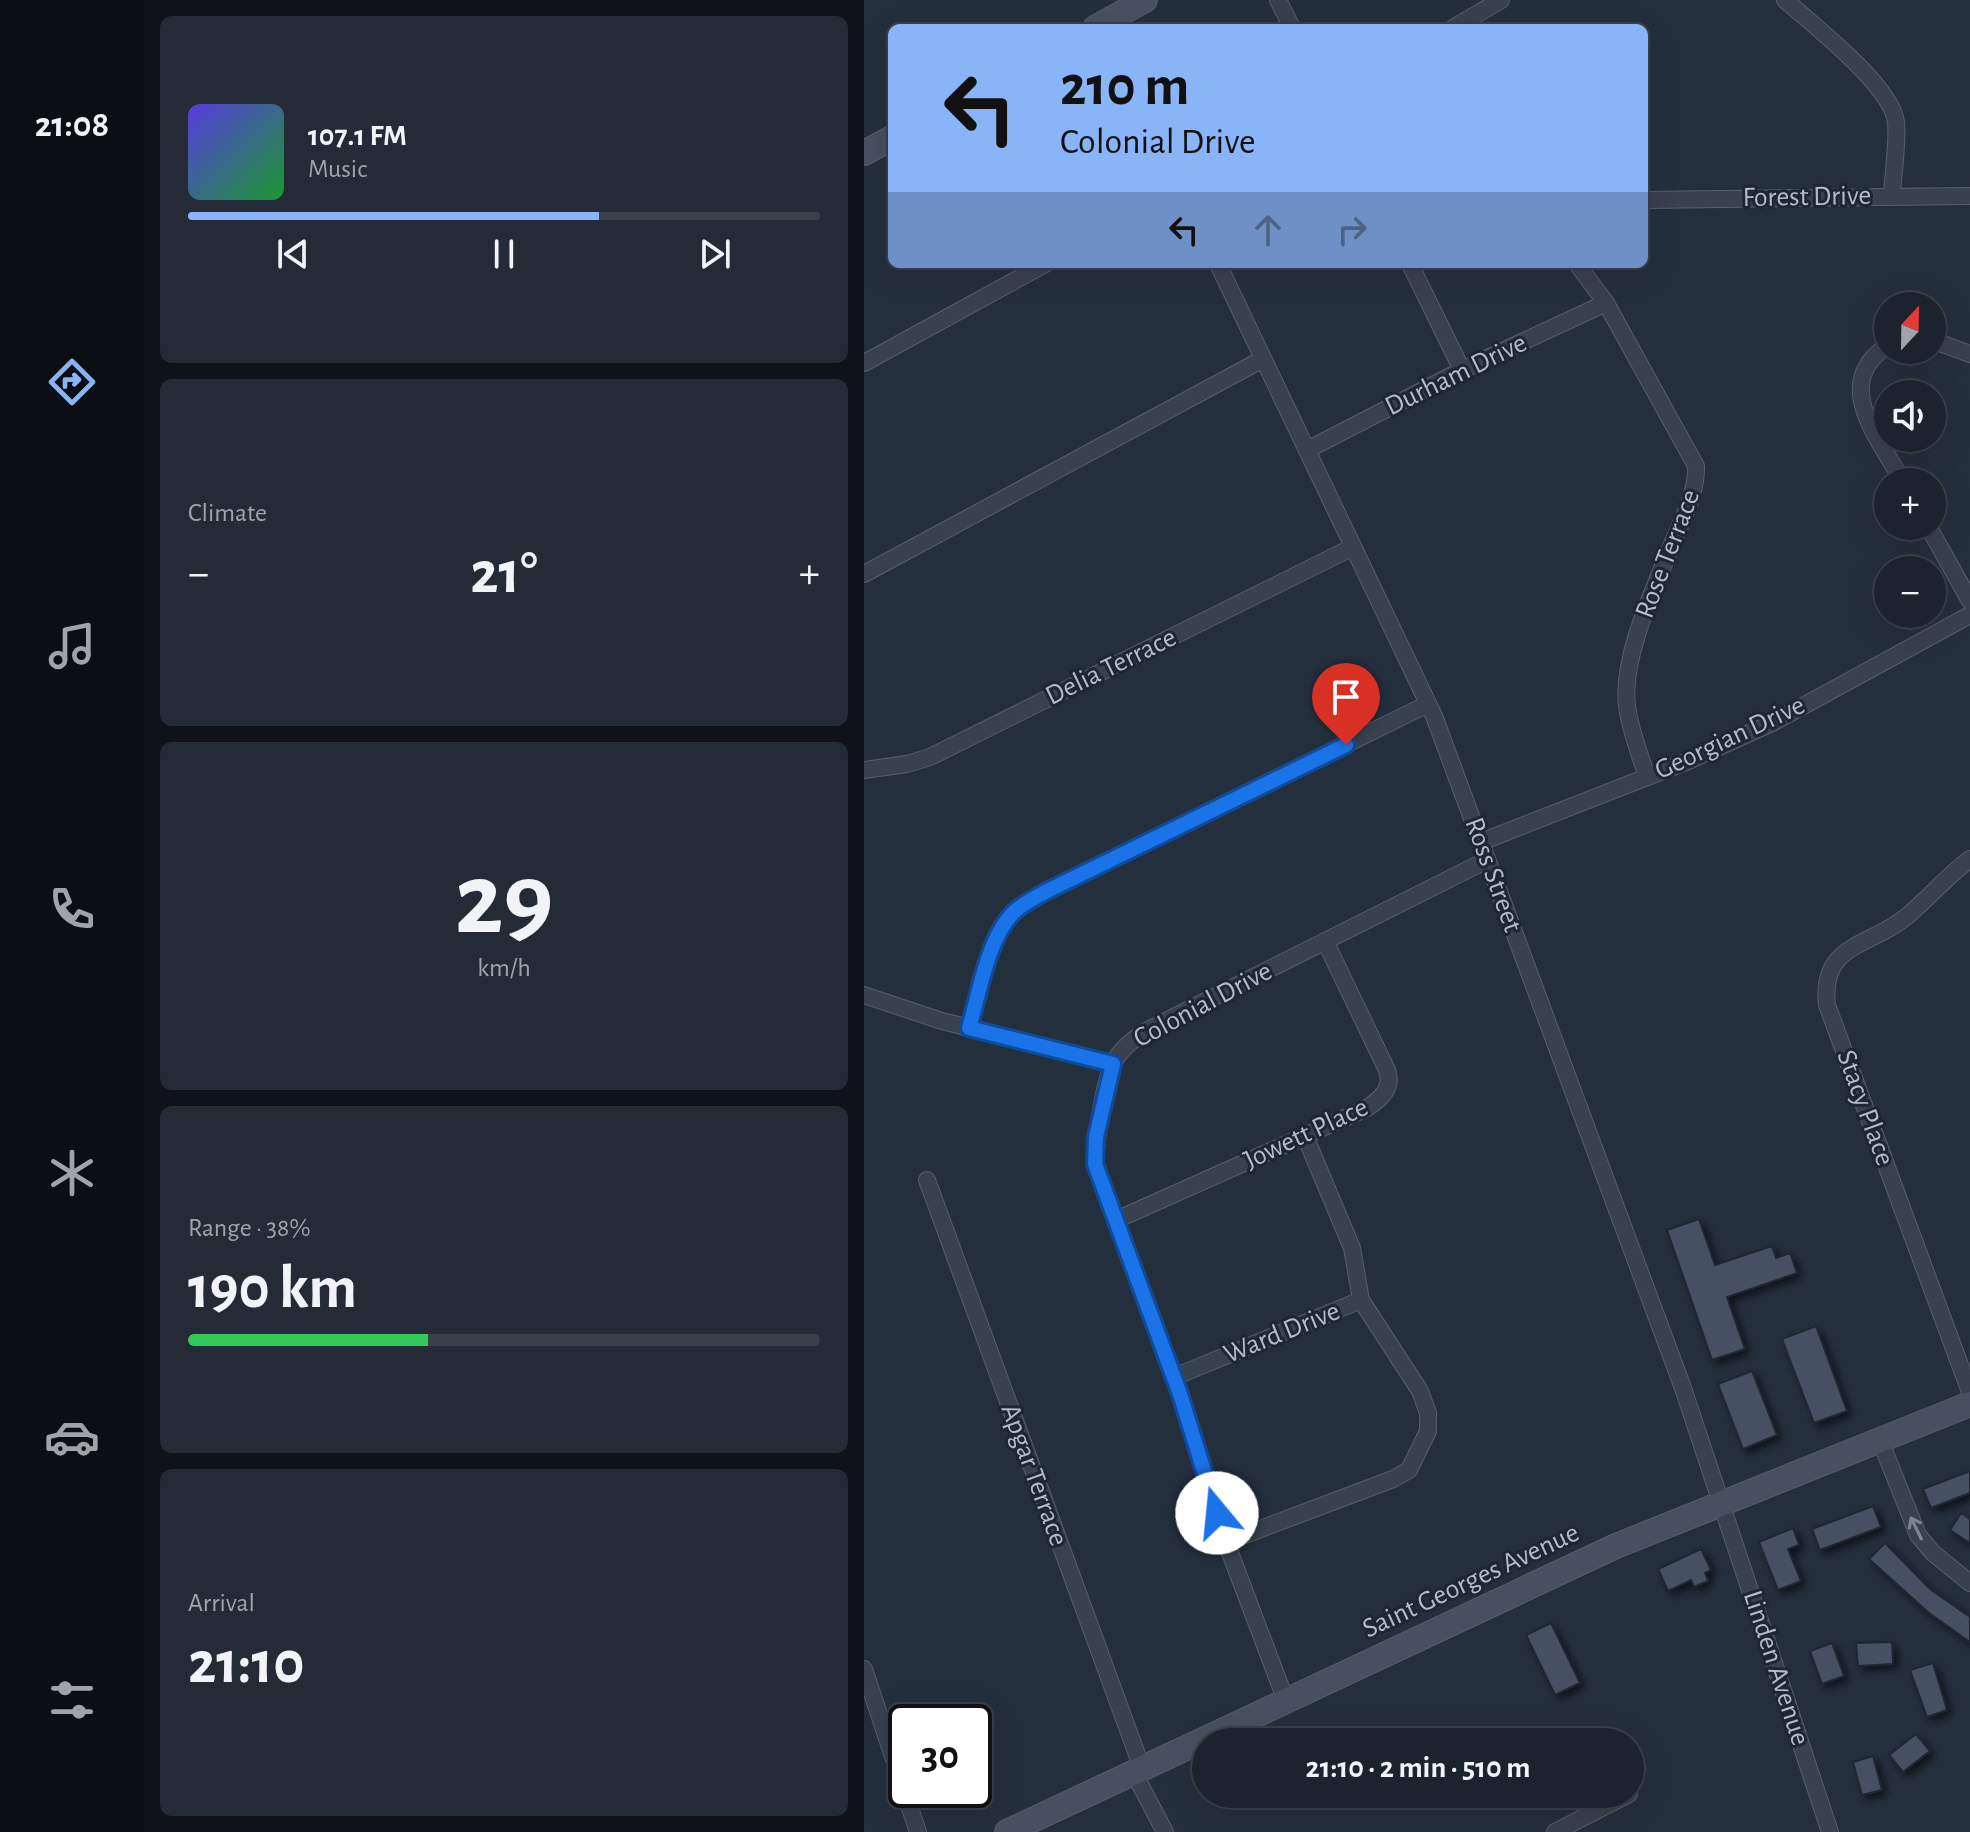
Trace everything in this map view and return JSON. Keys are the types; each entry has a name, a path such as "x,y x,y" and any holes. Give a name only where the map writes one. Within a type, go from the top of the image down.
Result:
{"main road":[{"path":"1106,24 1145,0"},
{"path":"864,153 888,140"},
{"name":"Saint Georges Avenue","path":"1007,1832 1616,1546 1970,1404"}],"street":[{"path":"1278,0 1290,24"},
{"path":"1460,24 1501,0"},
{"path":"1785,0 1877,84 1889,101 1896,121 1892,196"},
{"name":"Forest Drive","path":"1648,200 1970,196"},
{"path":"864,363 1038,268"},
{"name":"Ross Street","path":"1220,268 1428,704 1680,1378 1722,1504"},
{"path":"1412,268 1462,370"},
{"name":"Rose Terrace","path":"1580,268 1606,303 1696,466 1697,479 1688,505 1641,623 1628,683 1627,707 1647,777"},
{"name":"Durham Drive","path":"1307,450 1462,370 1606,303"},
{"path":"1946,345 1970,354"},
{"path":"1874,356 1868,364 1859,393 1862,409 1895,468"},
{"path":"864,574 1263,359"},
{"path":"1936,540 1970,601"},
{"name":"Delia Terrace","path":"864,770 907,764 930,757 1353,547"},
{"name":"Georgian Drive","path":"1481,842 1647,777 1772,723 1970,615"},
{"path":"969,1028 991,954 1003,927 1015,911 1045,892 1428,704"},
{"name":"Stacy Place","path":"1970,859 1951,873 1904,919 1844,953 1829,974 1826,990 1827,1005 1970,1392"},
{"name":"Colonial Drive","path":"864,995 969,1028 1113,1064 1126,1045 1144,1032 1487,860"},
{"name":"Jowett Place","path":"1116,1220 1379,1101 1388,1089 1391,1080 1325,941"},
{"path":"1113,1064 1096,1137 1095,1164 1174,1377 1226,1542 1286,1701"},
{"name":"Ward Drive","path":"1174,1377 1361,1300 1352,1248 1305,1136"},
{"name":"Apgar Terrace","path":"927,1180 1138,1770 1165,1832"},
{"path":"1226,1542 1393,1479 1409,1470 1428,1431 1428,1413 1420,1391 1361,1300"},
{"path":"1880,1440 1918,1535 1933,1553 1970,1583"},
{"name":"Linden Avenue","path":"1722,1504 1830,1832"},
{"path":"864,1669 918,1832"},
{"path":"1555,1832 1602,1808"}],"building":[{"path":"1699,1219 1715,1265 1772,1246 1776,1258 1790,1253 1797,1273 1727,1297 1745,1349 1712,1360 1667,1230"},
{"path":"1816,1326 1847,1411 1814,1423 1782,1339"},
{"path":"1752,1371 1777,1435 1743,1449 1718,1384"},
{"path":"1970,1471 1970,1493 1931,1508 1923,1489"},
{"path":"1873,1506 1881,1527 1820,1550 1812,1529"},
{"path":"1961,1513 1970,1519 1970,1543 1950,1530"},
{"path":"1793,1528 1799,1545 1788,1549 1801,1581 1778,1590 1759,1542"},
{"path":"1885,1543 1930,1589 1970,1617 1970,1642 1929,1613 1869,1559"},
{"path":"1701,1549 1711,1570 1705,1573 1708,1581 1694,1587 1691,1580 1668,1591 1658,1569"},
{"path":"1551,1623 1580,1683 1555,1695 1526,1635"},
{"path":"1892,1642 1893,1664 1858,1666 1856,1643"},
{"path":"1832,1643 1844,1676 1822,1684 1810,1651"},
{"path":"1933,1663 1947,1710 1927,1717 1910,1670"},
{"path":"1916,1734 1930,1751 1903,1772 1889,1755"},
{"path":"1873,1756 1882,1790 1862,1795 1853,1762"}],"route":[{"path":"1217,1513 1180,1394 1095,1164 1096,1137 1113,1064 969,1028 991,954 1003,927 1015,911 1045,892 1346,745"}]}
